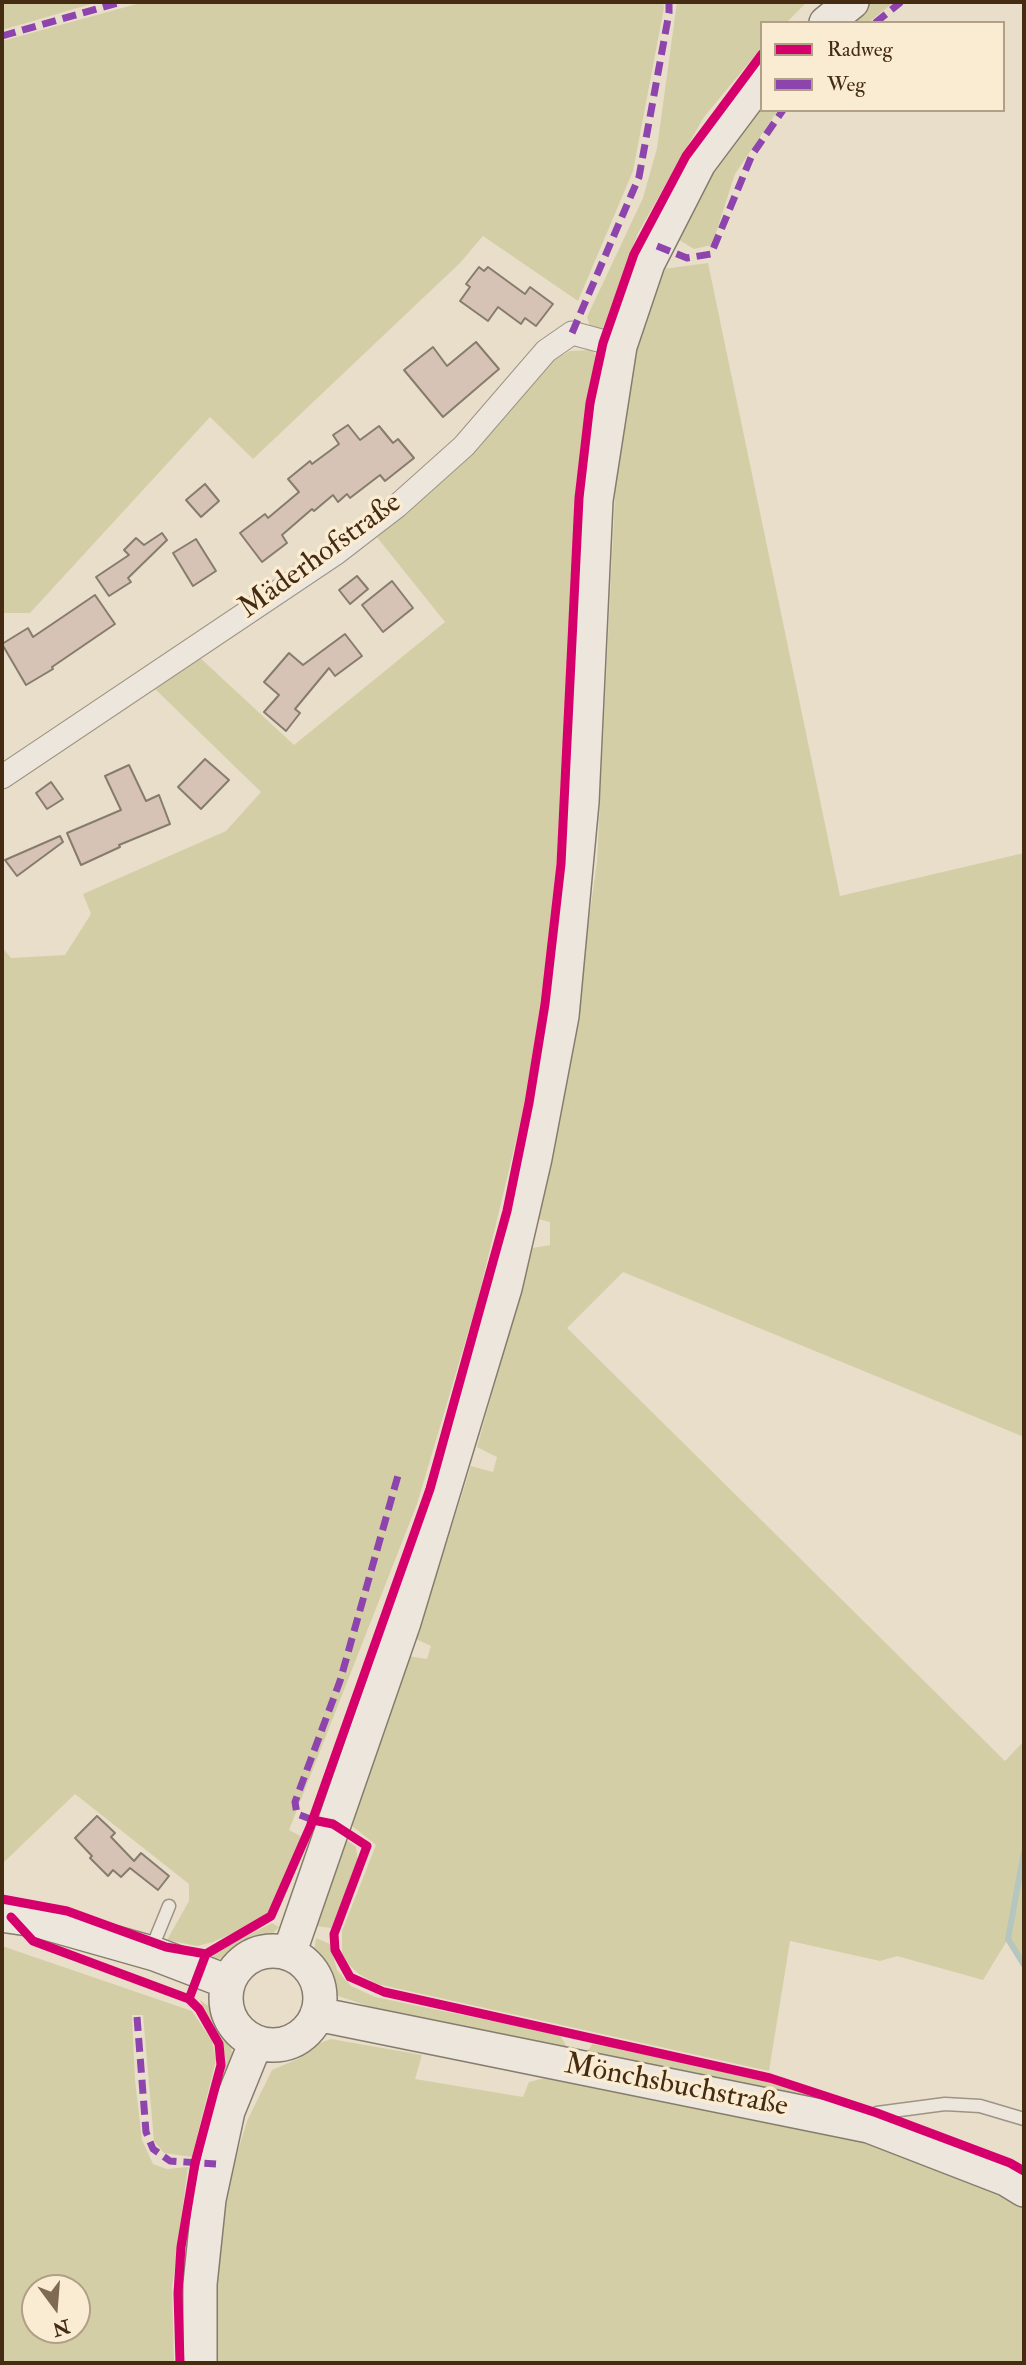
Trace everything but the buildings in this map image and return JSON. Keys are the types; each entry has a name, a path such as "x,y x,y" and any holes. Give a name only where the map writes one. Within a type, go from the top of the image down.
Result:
{"street":[{"path":"828,21 852,2"},
{"path":"289,1954 404,1622 505,1288 535,1158 562,1016 582,802 596,500 620,346 648,263 699,163 760,82"},
{"name":"Mäderhofstraße","path":"2,777 336,553 397,506 464,446 546,351 572,333 620,346"},
{"path":"2,1915 34,1920 150,1953 228,1982"},
{"path":"274,1951 289,1954 302,1961 312,1972 319,1992 317,2014 310,2027 292,2040 271,2045 256,2042 243,2035 233,2024 227,2011 228,1982 235,1969 246,1959 274,1951"},
{"name":"Mönchsbuchstraße","path":"317,2014 869,2126 1006,2179 1024,2190"},
{"path":"200,2363 200,2284 209,2199 228,2111 256,2042"}],"lane":[{"path":"150,1953 169,1906"},
{"path":"869,2126 877,2113 945,2104 980,2106 1024,2119"}],"shaded area":[{"path":"2,2 98,2 2,30"},
{"path":"144,2 663,2 664,8 633,171 578,301 483,236 460,263 253,459 210,417 30,613 2,613 2,41"},
{"path":"677,2 807,2 788,21 760,21 760,49 704,117 638,233 601,333 591,330 587,317 643,198 657,148"},
{"path":"870,2 894,2 870,21 848,21"},
{"path":"760,107 760,112 777,112 735,174 712,245 694,249 676,238 707,179"},
{"path":"708,263 840,896 1024,853 1024,1437 623,1272 567,1328 1005,1761 1024,1741 1024,1965 1008,1939 983,1980 897,1956 880,1961 790,1941 769,2071 377,1984 359,1974 349,1965 342,1953 342,1931 376,1845 347,1822 408,1656 427,1659 431,1646 416,1639 471,1466 493,1472 497,1457 477,1447 533,1248 550,1245 550,1222 538,1219 569,1068 597,861 617,455 635,355 663,269"},
{"path":"592,350 596,356 576,484 560,830 545,971 526,1099 478,1299 417,1504 289,1830 304,1838 268,1912 242,1929 213,1942 197,1946 167,1940 189,1901 189,1884 75,1794 2,1864 2,947 11,958 65,955 91,914 83,894 226,831 261,792 150,684 197,655 294,745 445,622 376,536 407,514 549,362 570,351"},
{"path":"348,1841 356,1847 358,1861 331,1928 316,1926 339,1843"},
{"path":"272,1923 279,1927 265,1942 232,1957 209,1960 216,1952"},
{"path":"316,1938 330,1944 337,1970 351,1986 375,1997 560,2035 567,2047 560,2055 423,2024 335,1995 314,1951"},
{"path":"2,1946 192,2011 212,2041 216,2060 192,2157 164,2153 154,2141 143,2015 132,2015 135,2080 142,2140 153,2164 167,2169 188,2167 172,2288 174,2363 2,2363"},
{"path":"200,2000 214,2010 231,2046 233,2062 201,2158 226,2059 217,2029"},
{"path":"331,2039 422,2055 415,2079 523,2097 529,2082 545,2078 855,2137 950,2168 1024,2205 1024,2363 216,2363 213,2287 224,2196 247,2121 272,2070 300,2058 314,2045"},
{"path":"592,2044 626,2049 767,2081 844,2108 586,2054"}],"waterway":[{"path":"1024,1852 1008,1939 1024,1965"}],"marked path":[{"path":"2,36 121,2"},
{"path":"572,333 639,177 669,2"},
{"path":"877,21 901,2"},
{"path":"657,246 687,258 711,254 752,155 782,112"},
{"path":"313,1820 297,1814 295,1802 340,1681 399,1472"},
{"path":"137,2017 146,2132 153,2149 170,2161 216,2164"}],"cycle path":[{"path":"189,1999 206,1954 271,1916 310,1827 430,1489 507,1211 529,1103 545,1004 561,864 579,498 590,403 603,343 634,254 686,156 760,57"},
{"path":"313,1820 333,1824 367,1846 334,1934 335,1950 350,1977 384,1992 770,2078 877,2113 1010,2163 1024,2171"},
{"path":"2,1899 67,1911 166,1947 206,1954"},
{"path":"11,1917 33,1941 189,1999 199,2009 219,2044 221,2065 195,2163 181,2247 178,2293 180,2363"}]}
